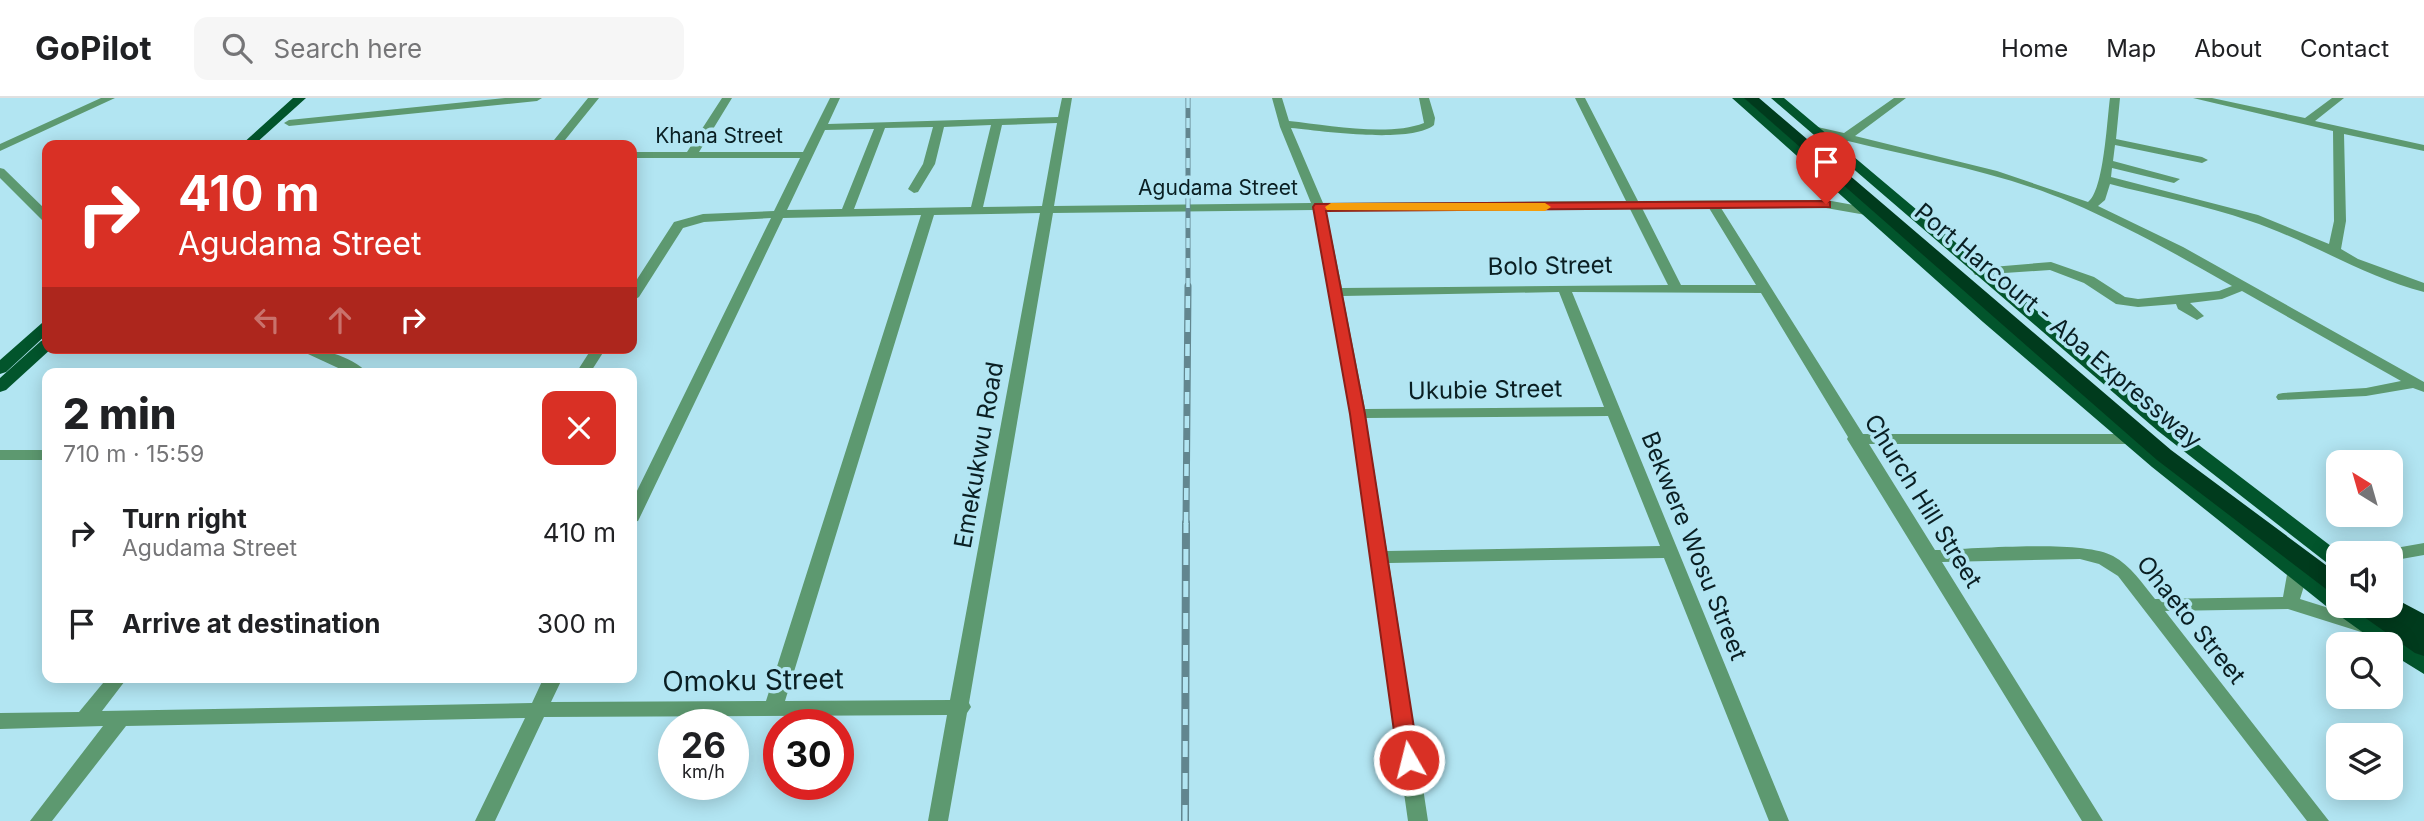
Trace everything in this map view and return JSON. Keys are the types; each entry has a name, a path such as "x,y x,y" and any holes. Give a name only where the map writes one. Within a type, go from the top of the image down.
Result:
{"highway":[{"name":"Port Harcourt - Aba Expressway","path":"1751,98 1832,157 2137,418 2326,564"},
{"name":"Port Harcourt - Aba Expressway","path":"1765,98 2165,455 2326,577"},
{"path":"2403,612 2424,626"},
{"path":"2370,618 2399,630 2424,647"},
{"path":"2401,618 2424,633"},
{"path":"2399,630 2424,654"}],"main road":[{"path":"253,140 300,98"},
{"path":"270,140 315,98"},
{"path":"1738,98 2126,439 2294,573 2326,592"},
{"path":"1777,98 1813,129 1832,157 1980,272 2164,427 2326,552"},
{"path":"0,369 42,331"},
{"path":"0,387 42,349"},
{"path":"2403,605 2424,619"},
{"path":"2369,618 2424,666"}],"street":[{"path":"0,148 110,98"},
{"path":"289,123 537,98"},
{"path":"559,140 594,98"},
{"path":"691,155 727,98"},
{"path":"637,496 835,98"},
{"name":"Emekukwu Road","path":"938,821 961,706 1067,98"},
{"path":"1277,98 1284,124 1319,207 1336,292 1358,414 1418,821"},
{"path":"1284,124 1388,131 1420,130 1429,125 1430,118 1424,98"},
{"path":"1580,98 1676,288"},
{"path":"1832,157 1848,135 1901,98"},
{"path":"2089,207 2099,200 2105,179 2115,98"},
{"path":"2198,98 2424,147"},
{"path":"2218,98 2424,147"},
{"path":"2311,118 2339,98"},
{"path":"821,127 1063,120"},
{"path":"976,210 995,143 997,122"},
{"path":"914,189 929,164 940,124"},
{"path":"847,211 881,125"},
{"path":"1813,129 1848,135 1993,173 2089,207 2245,286 2420,385"},
{"path":"2333,250 2340,222 2338,129"},
{"path":"2110,141 2202,160"},
{"name":"Khana Street","path":"637,155 807,155"},
{"path":"2107,163 2174,180"},
{"path":"0,171 42,213"},
{"path":"2105,179 2254,218 2333,250 2353,262 2424,288"},
{"path":"1826,204 1848,195"},
{"path":"1826,204 1866,211"},
{"name":"Agudama Street","path":"637,289 678,225 703,218 779,212 1826,204"},
{"name":"Church Hill Street","path":"1714,206 1855,439 2094,821"},
{"path":"773,708 929,210"},
{"path":"1980,272 2051,266 2082,276 2120,301 2138,303 2222,295 2245,286"},
{"name":"Bolo Street","path":"1336,292 1564,288 1764,289"},
{"name":"Bekwere Wosu Street","path":"1564,288 1779,821"},
{"path":"2183,300 2183,306 2197,316"},
{"path":"319,354 351,368"},
{"path":"2283,397 2366,392 2420,385"},
{"name":"Ukubie Street","path":"1358,414 1614,411"},
{"path":"1855,439 2126,439"},
{"path":"0,455 42,455"},
{"path":"2403,553 2424,549"},
{"path":"1379,557 1670,552"},
{"name":"Ohaeto Street","path":"1928,556 2080,553 2105,559 2124,572 2319,821"},
{"path":"2288,603 2295,596 2294,573"},
{"path":"2150,605 2288,603 2326,612"},
{"path":"84,720 114,683"},
{"path":"485,821 551,683"},
{"name":"Omoku Street","path":"0,722 538,710 961,706"},
{"path":"40,821 120,719"}],"railway":[{"path":"1188,98 1188,286"},
{"path":"1186,524 1188,286"},
{"path":"1185,821 1186,523"}],"slow traffic":[{"path":"1331,207 1545,207"}],"route":[{"path":"1409,760 1358,414 1319,207 1826,204"}]}
